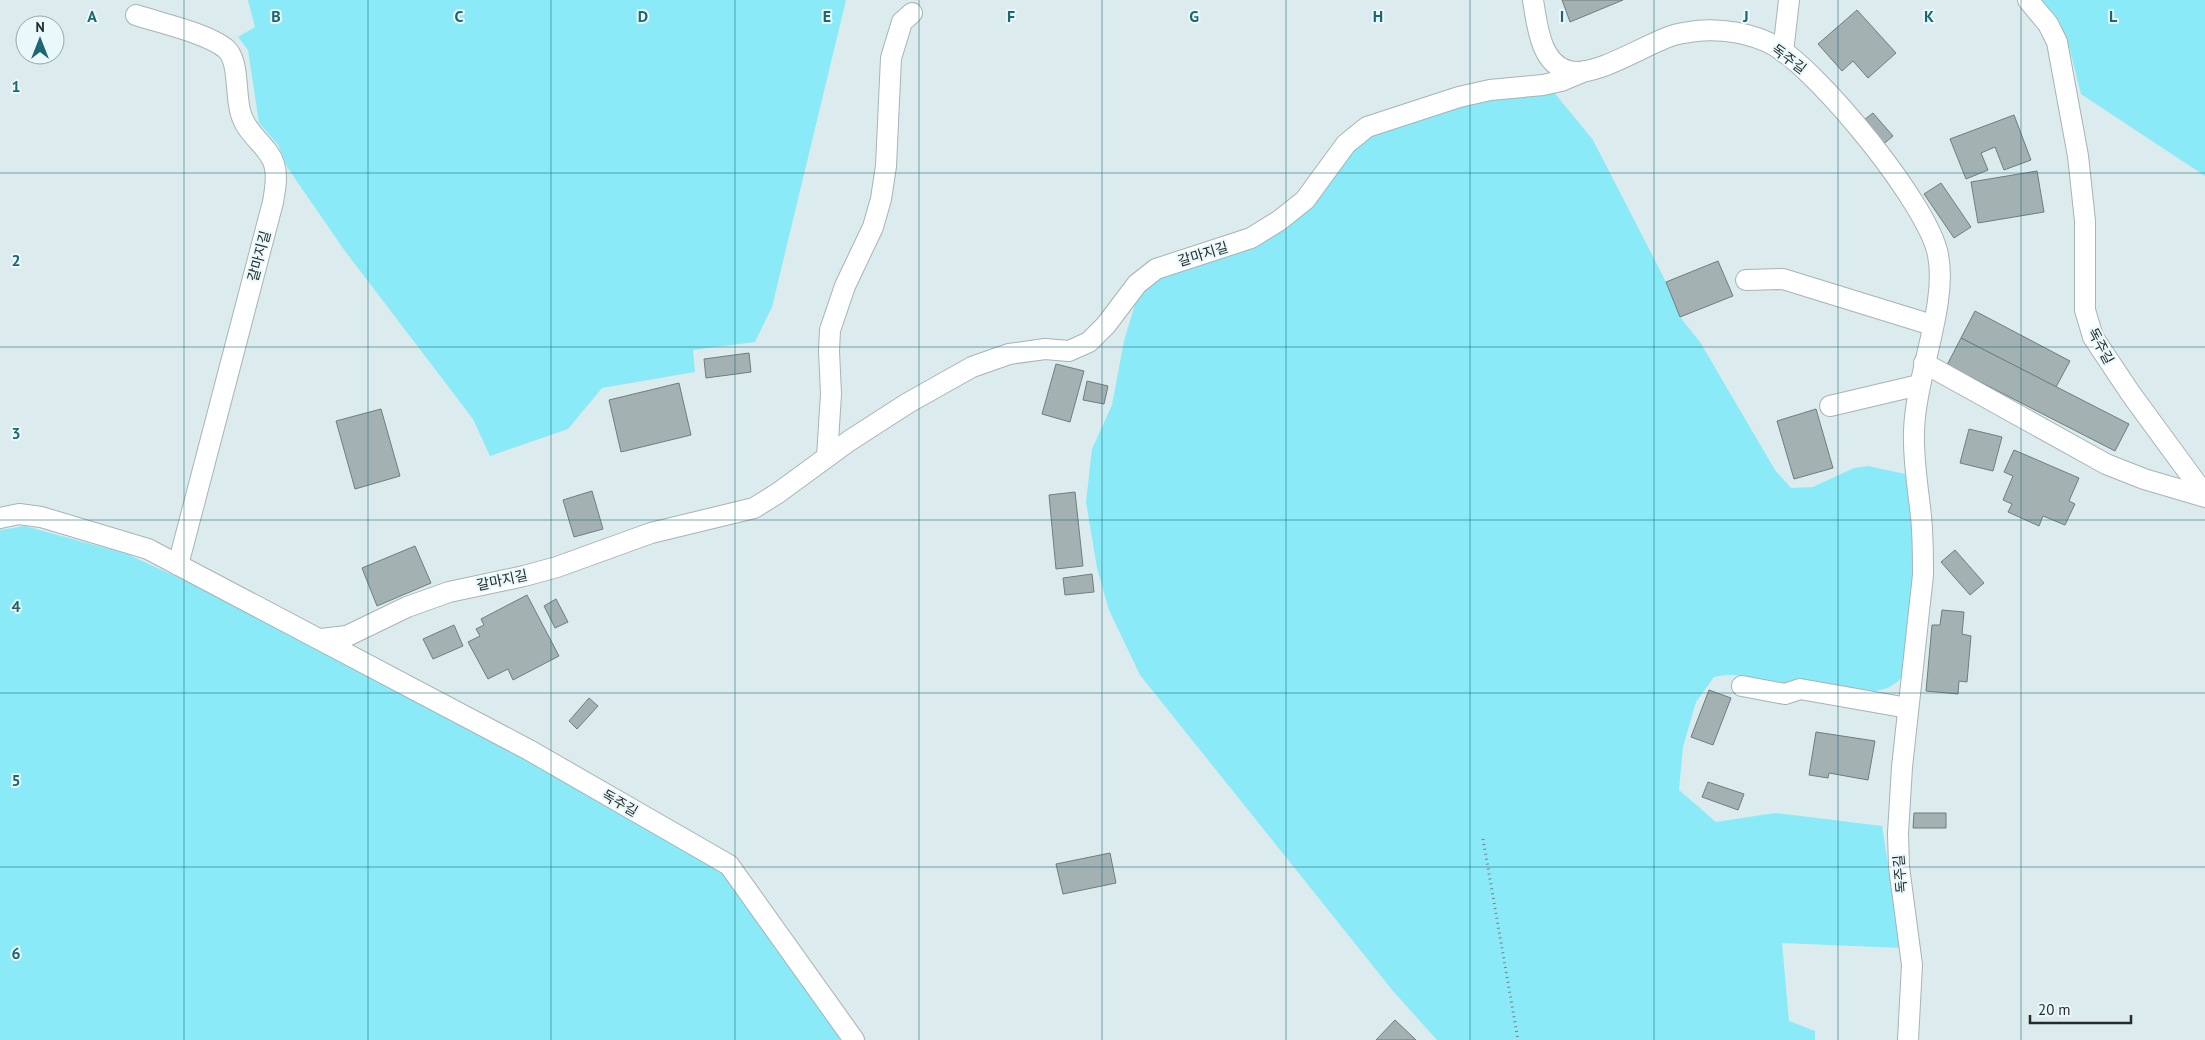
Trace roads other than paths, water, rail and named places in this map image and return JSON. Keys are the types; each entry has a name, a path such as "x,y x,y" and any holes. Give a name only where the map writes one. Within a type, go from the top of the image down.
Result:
{"lane":[{"name":"독주길","path":"1533,0 1542,44 1559,67 1571,72 1585,71 1604,66 1674,35 1699,31 1723,31 1750,35 1775,46 1821,84 1854,121 1905,190 1935,241 1939,264 1937,297 1919,384 1914,432 1923,543 1922,575 1908,708 1898,833 1899,867 1912,966 1908,1040"},
{"path":"1783,52 1789,0"},
{"name":"독주길","path":"2028,0 2048,24 2057,42 2078,156 2085,221 2085,310 2093,337 2131,394 2205,496"},
{"path":"827,457 831,394 830,330 845,286 873,227 881,199 887,157 891,58 902,22 912,13"},
{"name":"갈마지길","path":"136,15 213,40 227,49 234,61 238,102 242,118 274,164 276,181 273,202 178,565"},
{"name":"갈마지길","path":"321,639 347,636 407,607 450,592 557,567 651,533 754,508 908,403 972,367 1009,354 1045,349 1068,351 1089,342 1106,325 1137,284 1156,269 1251,238 1280,220 1305,200 1346,144 1367,127 1458,97 1490,90 1543,85 1561,81 1585,71"},
{"path":"1746,280 1783,279 1932,325"},
{"name":"독주길","path":"1924,362 2106,464 2144,479 2205,496"},
{"path":"1830,406 1919,384"},
{"path":"0,518 19,514 41,516 148,549 321,639"},
{"name":"독주길","path":"321,639 529,750 729,865 854,1040"},
{"path":"1742,686 1784,694 1800,689 1908,708"}]}
